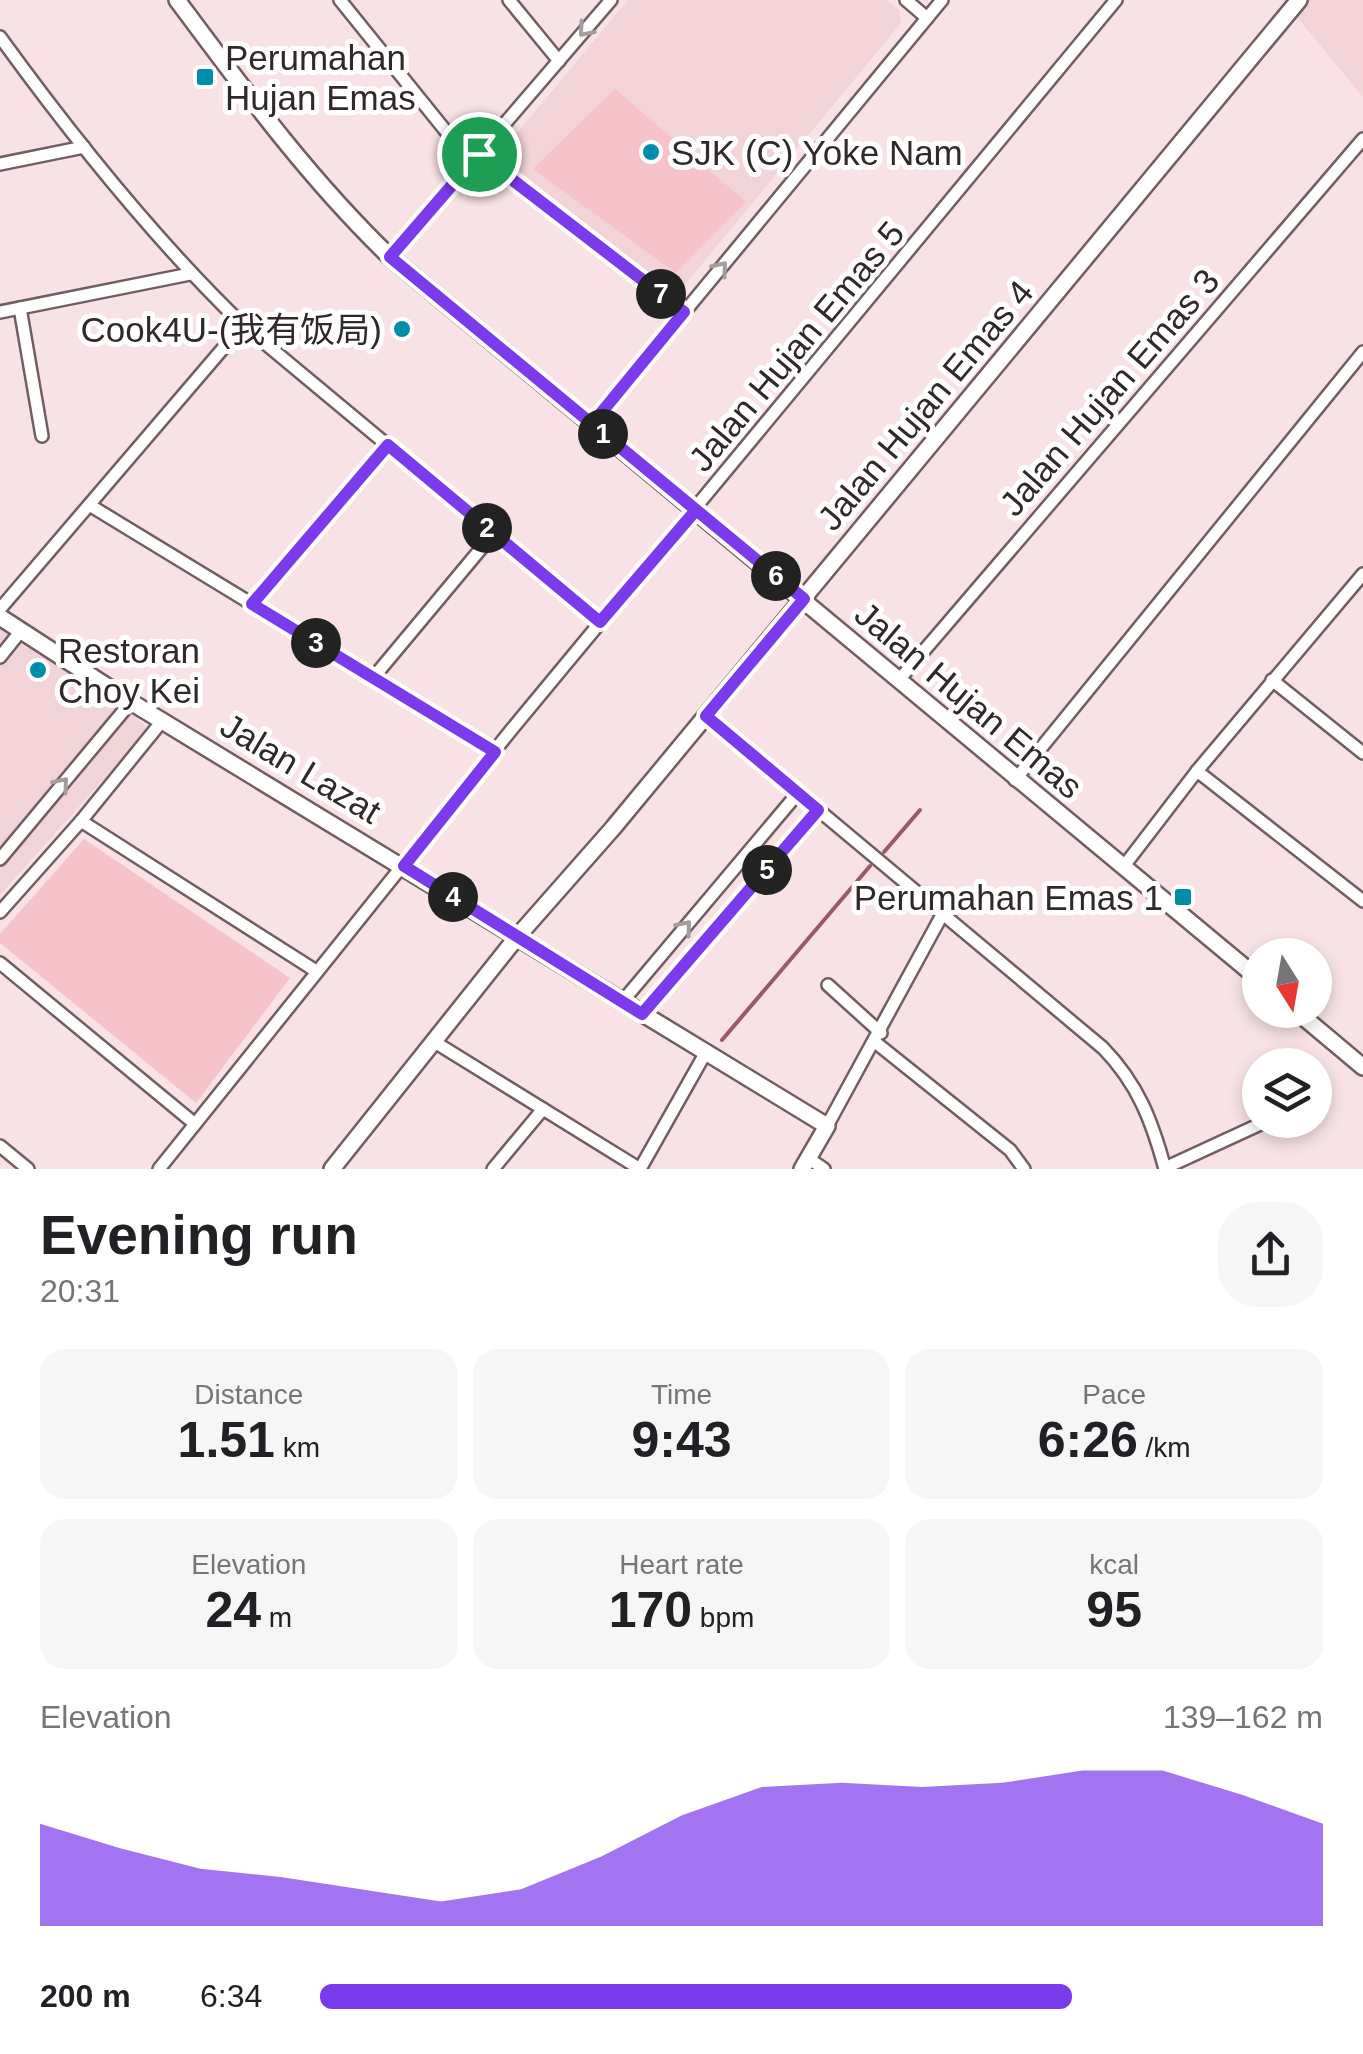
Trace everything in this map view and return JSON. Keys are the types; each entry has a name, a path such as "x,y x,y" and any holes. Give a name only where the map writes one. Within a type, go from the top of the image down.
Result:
{"street":[{"name":"Jalan Hujan Emas","path":"177,0 282,140 342,212 390,257 1242,965"},
{"path":"340,0 453,140 479,154 684,312"},
{"path":"509,0 559,60"},
{"path":"390,257 611,0"},
{"path":"906,0 928,18"},
{"path":"592,424 942,0"},
{"name":"Jalan Hujan Emas 5","path":"158,1169 600,622 1116,0"},
{"name":"Jalan Hujan Emas 4","path":"332,1169 517,937 804,599 1299,0"},
{"path":"0,37 84,147 190,274 243,326 600,622"},
{"path":"0,164 84,147"},
{"name":"Jalan Hujan Emas 3","path":"898,681 1361,148"},
{"path":"0,312 190,274"},
{"path":"20,308 42,436"},
{"path":"0,609 243,326"},
{"path":"1015,780 1363,352"},
{"path":"252,604 388,445"},
{"path":"91,506 495,752"},
{"path":"373,678 494,534"},
{"path":"1124,866 1272,680 1360,584"},
{"name":"Jalan Lazat","path":"0,618 130,702 827,1126"},
{"path":"0,656 20,632"},
{"path":"1272,680 1363,753"},
{"path":"0,858 130,702"},
{"path":"706,716 1103,1048 1128,1074 1150,1118 1165,1168 1242,1132"},
{"path":"0,912 162,720"},
{"path":"1196,771 1363,902"},
{"path":"622,1002 798,794"},
{"path":"642,1014 818,810"},
{"path":"81,820 316,971"},
{"path":"824,1169 805,1164 942,915"},
{"path":"0,963 195,1124"},
{"path":"828,985 878,1037 1010,1150 1024,1169"},
{"path":"1316,1028 1363,1067"},
{"path":"433,1041 640,1169 706,1052"},
{"path":"493,1169 543,1109"},
{"path":"0,1146 28,1169"}],"shaded area":[{"name":"SJK (C) Yoke Nam","path":"628,0 886,0 899,10 901,23 683,287 670,289 505,160 508,144"},
{"path":"1283,0 1363,0 1363,97"},
{"path":"615,89 746,202 676,273 533,169"},
{"path":"0,627 142,715 138,720 149,728 0,895"},
{"path":"84,839 290,978 196,1103 0,943 0,934"}],"waterway":[{"path":"884,852 920,810"},
{"path":"722,1040 870,866"}],"place":[{"name":"Perumahan Hujan Emas","path":"205,77"},
{"name":"SJK (C) Yoke Nam","path":"651,152"},
{"name":"Cook4U-(我有饭局)","path":"402,329"},
{"name":"Restoran Choy Kei","path":"38,670"},
{"name":"Perumahan Emas 1","path":"1183,897"}],"route":[{"path":"479,154 684,312 592,424 804,599 706,716 818,810 642,1014 404,866 495,752 252,604 388,445 600,622 696,510 390,257 479,154"}]}
